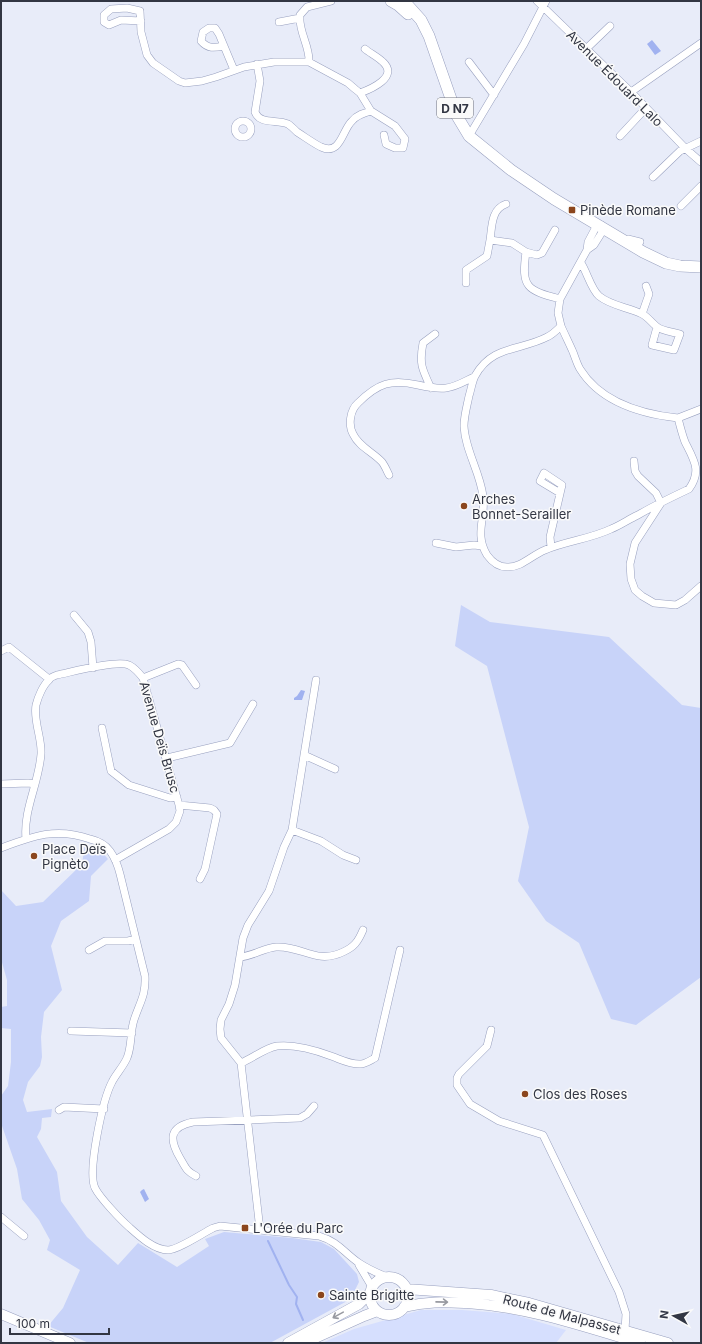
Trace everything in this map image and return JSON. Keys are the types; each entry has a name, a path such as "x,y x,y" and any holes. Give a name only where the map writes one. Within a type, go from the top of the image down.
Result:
{"main road":[{"name":"D N7","path":"391,1 402,8 411,17 435,55"},
{"name":"D N7","path":"404,1 421,20 429,36 458,116 469,136 516,174 554,199 643,252 666,262 680,266 701,267"},
{"name":"D N7","path":"490,153 663,255 680,260 701,262"},
{"path":"592,214 601,226"},
{"path":"288,1343 359,1304 376,1282 381,1278 387,1277 399,1280 406,1289 408,1295 407,1302 400,1311 391,1315 386,1315 377,1311 371,1303 371,1290"},
{"name":"Route de Malpasset","path":"406,1289 491,1295 529,1303 668,1343"},
{"name":"Route de Malpasset","path":"404,1307 421,1303 442,1302 491,1305 528,1311 640,1343"},
{"path":"304,1343 377,1311"},
{"path":"1,1314 70,1343"}],"street":[{"path":"309,62 310,55 300,15 307,8 331,1"},
{"name":"Avenue Édouard Lalo","path":"536,1 544,4 586,49 631,92 686,149 701,162"},
{"path":"469,136 524,44 544,4"},
{"path":"141,20 121,20 110,25 104,22 104,15 111,9 127,8 140,11 141,20 143,44 147,55 153,63 179,81 185,82 216,78 234,70 257,64 274,62 309,62 348,83 360,93 371,111 395,126 400,132 405,140 403,148 395,148 386,144 384,135"},
{"path":"279,22 300,18"},
{"path":"586,49 610,26"},
{"path":"631,92 701,43"},
{"path":"224,46 234,70"},
{"path":"360,93 375,87 385,79 387,70 384,63 364,49"},
{"path":"469,62 494,95"},
{"path":"256,116 255,112 260,81 257,64"},
{"path":"620,136 646,108"},
{"path":"256,116 261,119 288,124 315,143 329,149 334,148 338,144 351,121 371,111"},
{"path":"248,123 256,116"},
{"path":"653,177 680,151 701,141"},
{"path":"681,206 701,186"},
{"path":"466,283 466,270 487,256 495,214 500,206 506,204"},
{"path":"640,242 630,240 607,227 601,226 588,242 587,250 581,263 560,299 558,313 562,326 579,368 591,383 607,397 631,409 655,415 678,418 701,409"},
{"path":"490,240 512,243 526,252 537,255 542,253 555,230"},
{"path":"526,252 524,271 525,280 528,286 539,293 560,299"},
{"path":"581,263 587,272 592,287 598,295 612,303 642,314 651,320 657,327"},
{"path":"642,314 648,294 646,286"},
{"path":"562,326 548,337 531,344 497,353 484,363 474,377 466,409 464,426 483,496 482,546 490,559 497,565 506,567 516,566 551,547 611,529 689,489 697,482 699,467 685,441 678,418"},
{"path":"431,388 422,369 420,357 423,343 435,334"},
{"path":"389,475 382,462 362,446 353,434 351,422 352,408 366,395 379,386 396,382 431,388 445,388 458,385 474,377"},
{"path":"634,461 634,471 656,493 661,503"},
{"path":"551,547 550,537 560,494"},
{"path":"661,503 635,543 630,564 631,579 635,590 642,596 654,602 676,605 685,600 701,586"},
{"path":"436,543 456,547 474,545 482,546"},
{"path":"74,615 88,632 91,642 93,668"},
{"path":"1,651 9,647 49,679 36,704 35,713 41,751 40,765 26,819 26,839"},
{"name":"Avenue Deïs Brusc","path":"49,679 57,675 118,664 128,665 137,670 143,678 167,758 180,811 176,822 169,829 115,860"},
{"path":"143,678 178,664 182,665 196,685"},
{"path":"260,1230 241,1063 221,1038 220,1029 221,1020 229,1004 235,985 245,932 269,891 284,847 292,830 316,680"},
{"path":"167,758 230,743 253,704"},
{"path":"102,728 111,771 129,785 170,798 177,797"},
{"path":"304,755 335,768"},
{"path":"1,784 35,784"},
{"path":"179,805 210,808 217,814 205,870 200,879"},
{"path":"292,830 321,841 343,855 356,860"},
{"path":"1,848 26,839 60,832 79,835 101,842 110,851 120,874 145,976 145,987 142,1000 134,1020 127,1058 112,1082 104,1109 92,1165 92,1180 96,1190 102,1198 136,1234 157,1248 169,1250 176,1249 213,1228 220,1226 307,1234 331,1240 357,1262 368,1269 387,1277"},
{"path":"240,957 276,947 287,948 321,957 334,956 352,948 359,941 363,930"},
{"path":"89,950 105,941 128,941 136,939"},
{"path":"241,1063 252,1059 267,1048 278,1046 292,1046 317,1051 346,1062 362,1064 375,1058 400,950"},
{"path":"491,1030 487,1046 459,1074 457,1078 457,1085 470,1104 499,1121 542,1135 619,1292 626,1314 625,1330"},
{"path":"71,1031 132,1033"},
{"path":"196,1176 188,1172 173,1146 175,1130 184,1124 193,1122 248,1119 300,1118 307,1114 314,1106"},
{"path":"59,1110 64,1107 104,1109"},
{"path":"1,1217 24,1236"},
{"path":"357,1262 364,1272 371,1290"}],"shaded area":[{"path":"461,605 490,622 609,637 682,705 701,708 701,977 636,1025 611,1019 579,943 546,921 518,881 529,827 487,666 455,646"},
{"path":"85,844 99,849 108,859 91,876 89,901 61,921 51,946 62,990 44,1012 41,1037 42,1057 40,1066 28,1082 23,1100 27,1112 52,1109 51,1117 42,1118 41,1129 37,1137 57,1172 61,1201 87,1237 118,1265 138,1243 177,1267 209,1246 205,1239 224,1232 321,1242 334,1249 357,1274 359,1282 349,1300 270,1343 89,1343 48,1326 63,1308 80,1270 47,1250 50,1240 39,1220 22,1199 17,1169 1,1123 1,1096 8,1086 11,1062 11,1029 1,1028 1,1007 7,1006 7,980 1,959 1,890 16,906 43,902 82,864"},
{"path":"421,1310 462,1310 512,1314 566,1330 556,1343 322,1343 354,1329"}],"water":[{"path":"652,40 661,51 655,55 647,44"},
{"path":"301,690 305,691 302,700 294,700 294,698"},
{"path":"144,1189 149,1199 145,1202 140,1192"}],"waterway":[{"path":"268,1241 289,1285 297,1297 296,1304 303,1320"}],"place":[{"name":"Pinède Romane","path":"572,210"},
{"name":"Arches Bonnet-Serailler","path":"464,506"},
{"name":"Place Deïs Pignèto","path":"34,856"},
{"name":"Clos des Roses","path":"525,1094"},
{"name":"L'Orée du Parc","path":"245,1228"},
{"name":"Sainte Brigitte","path":"321,1295"}]}
